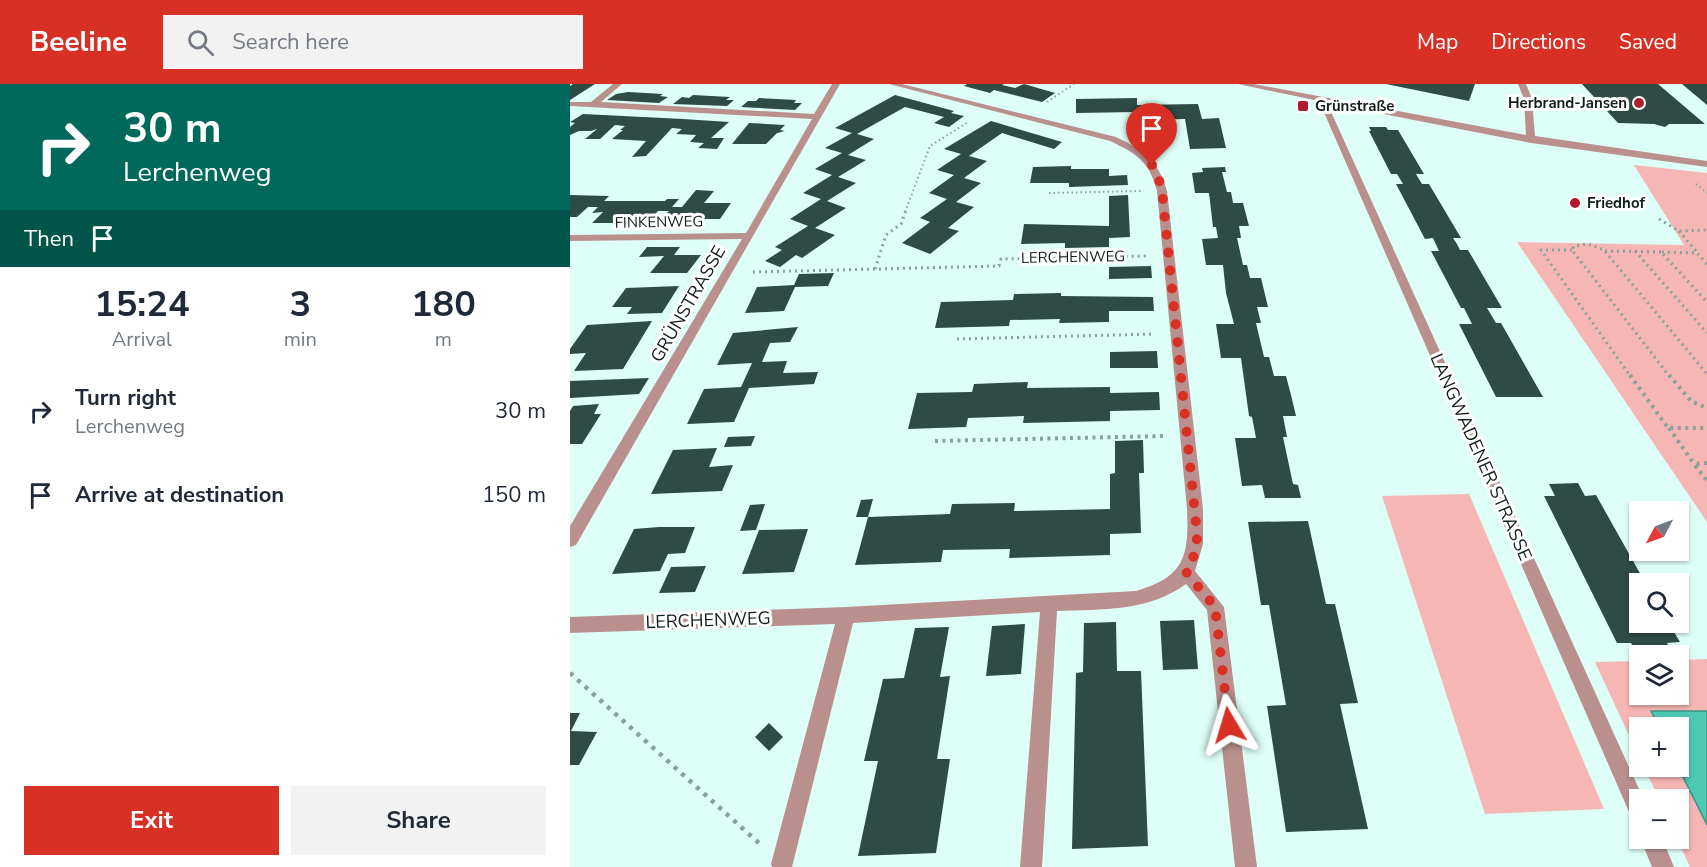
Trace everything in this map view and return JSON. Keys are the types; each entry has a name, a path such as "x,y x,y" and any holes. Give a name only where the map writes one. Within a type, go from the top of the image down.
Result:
{"street":[{"path":"598,105 594,104 595,100 618,84"},
{"name":"GRÜNSTRASSE","path":"570,540 728,273 836,84"},
{"name":"LERCHENWEG","path":"570,625 846,615 1136,599 1164,591 1186,572 1197,548 1197,533 1162,191 1152,165 1143,155 1125,144 1101,135 893,84"},
{"path":"1242,84 1531,140 1707,164"},
{"path":"1522,84 1528,99 1531,140"},
{"name":"LANGWADENER STRASSE","path":"1322,100 1629,789"},
{"path":"570,104 817,117"},
{"name":"FINKENWEG","path":"570,238 749,236"},
{"path":"1186,572 1215,607 1246,867"},
{"path":"1031,867 1049,605"},
{"path":"782,864 846,615"},
{"path":"1656,849 1663,867"}],"path":[{"path":"1027,116 1074,84"},
{"path":"874,269 886,235 901,224 930,146 992,107"},
{"path":"1049,193 1162,191"},
{"path":"1659,219 1679,231 1707,264"},
{"path":"1679,231 1707,230"},
{"path":"1697,253 1604,250 1588,244 1580,244 1572,250 1541,250 1707,481"},
{"path":"1572,250 1684,395 1707,408"},
{"path":"1604,250 1707,374"},
{"path":"1635,251 1707,333"},
{"path":"1661,252 1707,302"},
{"name":"LERCHENWEG","path":"728,273 999,266 1001,259 1168,255"},
{"path":"957,339 1176,334"},
{"path":"1668,428 1707,428"},
{"path":"935,441 1187,435"},
{"path":"1694,464 1707,463"},
{"path":"570,673 782,864"}],"shaded area":[{"path":"1634,165 1707,173 1707,522 1517,242 1684,245"},
{"path":"1469,494 1604,809 1485,814 1382,496"},
{"path":"1707,659 1707,867 1690,867 1682,849 1689,849 1689,789 1654,789 1649,777 1689,777 1689,717 1629,717 1629,735 1595,662 1629,661 1629,705 1689,705 1689,660"},
{"path":"1651,711 1707,711 1707,825 1683,777 1689,777 1689,717 1654,717"}],"building":[{"path":"595,84 570,100 570,86"},
{"path":"967,84 1004,84 1002,85 1015,88 1024,84 1055,93 1042,102 994,90 990,93 964,86"},
{"path":"1386,84 1475,84 1469,101"},
{"name":"Herbrand-Jansen","path":"1582,84 1658,84 1705,124 1669,124 1665,127 1654,124 1618,123"},
{"path":"1682,84 1707,84 1707,105"},
{"path":"628,92 663,94 660,96 668,97 659,103 607,100 616,94"},
{"path":"693,95 730,97 726,100 734,100 727,106 673,104 682,97 689,98"},
{"path":"895,95 954,111 951,113 964,116 949,127 934,123 944,117 905,107 857,134 874,139 848,155 866,160 838,177 856,183 827,201 846,208 815,228 835,235 802,258 796,255 780,267 765,261 782,250 775,247 808,226 790,219 821,199 803,193 832,175 815,169 842,153 825,148 852,133 835,128"},
{"path":"759,98 796,100 794,103 802,103 795,110 741,107 748,101 756,101"},
{"path":"1137,98 1137,105 1198,104 1202,119 1219,118 1226,148 1190,149 1185,119 1138,120 1138,112 1076,113 1076,99"},
{"path":"583,114 729,122 711,138 724,138 717,149 698,148 704,143 690,142 696,135 676,134 682,129 672,128 646,156 632,157 646,141 612,139 625,126 615,125 600,139 585,139 597,129 579,131 570,135 570,127 575,123 570,122"},
{"path":"991,121 1062,142 1054,149 1002,133 969,156 987,161 964,178 981,183 956,202 974,207 948,228 959,231 930,254 902,243 930,222 920,218 947,199 929,193 954,175 937,170 961,154 944,149"},
{"path":"749,123 785,125 780,130 785,131 777,133 766,144 732,144"},
{"path":"1369,127 1398,130 1424,174 1416,174 1422,184 1429,184 1461,238 1453,238 1460,250 1468,250 1502,308 1487,308 1496,323 1501,323 1543,397 1496,397 1459,324 1472,324 1431,251 1439,251 1433,238 1425,239 1396,184 1403,184 1397,174 1391,174"},
{"path":"1071,166 1071,169 1109,169 1109,176 1127,175 1128,185 1069,187 1069,183 1030,183 1033,167"},
{"path":"1225,167 1226,172 1222,172 1227,192 1231,192 1233,203 1243,203 1249,226 1239,226 1241,238 1237,238 1243,265 1247,265 1250,278 1261,278 1268,307 1257,307 1261,323 1256,323 1264,357 1269,357 1274,376 1286,376 1296,416 1283,416 1287,437 1283,437 1293,484 1298,485 1301,498 1265,498 1262,485 1242,486 1235,438 1256,438 1252,417 1249,416 1241,358 1221,358 1216,324 1234,324 1226,293 1223,265 1206,265 1202,239 1218,238 1216,227 1213,227 1209,193 1195,193 1192,173 1203,172 1202,168"},
{"path":"696,190 714,191 704,203 731,203 720,219 661,219 669,211 658,211 650,220 644,219 640,224 633,226 630,223 592,223 603,212 592,213 598,207 588,207 577,217 570,217 570,195 609,196 604,201 679,199 672,207 682,207"},
{"path":"1128,195 1130,237 1109,238 1109,247 1065,248 1065,243 1021,244 1024,224 1109,226 1109,196"},
{"path":"647,247 680,247 674,255 701,255 687,273 650,273 664,256 639,257"},
{"path":"1151,266 1152,278 1109,279 1109,267"},
{"path":"834,273 828,286 795,287 784,311 745,313 757,287 794,285 799,274"},
{"path":"679,286 662,313 627,314 632,307 612,307 626,288"},
{"path":"1061,293 1061,296 1153,297 1154,311 1109,311 1109,322 1059,323 1060,319 1010,320 1009,326 935,328 941,302 1013,300 1014,294"},
{"path":"652,321 623,369 574,371 586,353 570,354 570,349 587,325"},
{"path":"798,327 790,342 770,343 762,362 787,361 783,373 818,372 814,384 749,388 734,422 687,424 704,389 741,387 752,363 717,365 733,333"},
{"path":"1157,351 1158,368 1110,368 1110,352"},
{"path":"649,378 639,394 570,398 570,381"},
{"path":"1028,382 1027,388 1110,387 1110,393 1159,392 1160,410 1110,411 1110,421 1023,423 1024,416 968,418 966,427 908,429 917,393 972,392 974,384"},
{"path":"599,404 594,414 601,414 582,444 570,444 570,411 573,406"},
{"path":"755,436 751,446 724,447 728,437"},
{"path":"1143,440 1144,473 1139,473 1141,533 1110,534 1110,555 1009,558 1010,549 943,550 941,562 855,565 868,517 950,514 952,504 1015,503 1014,511 1110,509 1110,474 1115,473 1115,441"},
{"path":"717,448 709,467 733,465 722,491 651,494 673,450"},
{"path":"1578,483 1585,496 1596,495 1629,554 1629,561 1633,561 1640,573 1629,573 1629,633 1675,633 1680,642 1667,643 1668,645 1617,643 1544,496 1555,496 1549,484"},
{"path":"873,499 868,517 856,517 861,500"},
{"path":"765,504 756,530 740,531 750,505"},
{"path":"1308,521 1326,604 1335,604 1358,703 1340,704 1368,829 1286,832 1267,706 1286,705 1269,605 1261,605 1248,522"},
{"path":"695,527 685,553 668,554 660,571 612,574 634,529"},
{"path":"808,529 794,572 742,574 759,530"},
{"path":"706,566 695,592 659,593 671,567"},
{"path":"1194,620 1198,669 1163,670 1160,621"},
{"path":"1116,622 1117,671 1141,671 1148,846 1072,849 1076,673 1083,672 1084,623"},
{"path":"1025,624 1021,674 986,676 992,626"},
{"path":"949,627 940,677 950,676 937,759 950,759 936,853 858,856 878,761 864,761 883,679 904,678 915,628"},
{"path":"570,713 580,713 571,731 597,732 579,765 570,765"},
{"path":"769,723 783,737 769,751 755,737"}],"place":[{"name":"Herbrand-Jansen","path":"1639,103"},
{"name":"Grünstraße","path":"1303,106"},
{"name":"Friedhof","path":"1575,203"}],"route":[{"path":"1152,165 1162,191 1197,533 1197,548 1186,572 1215,607 1229,725"}]}
